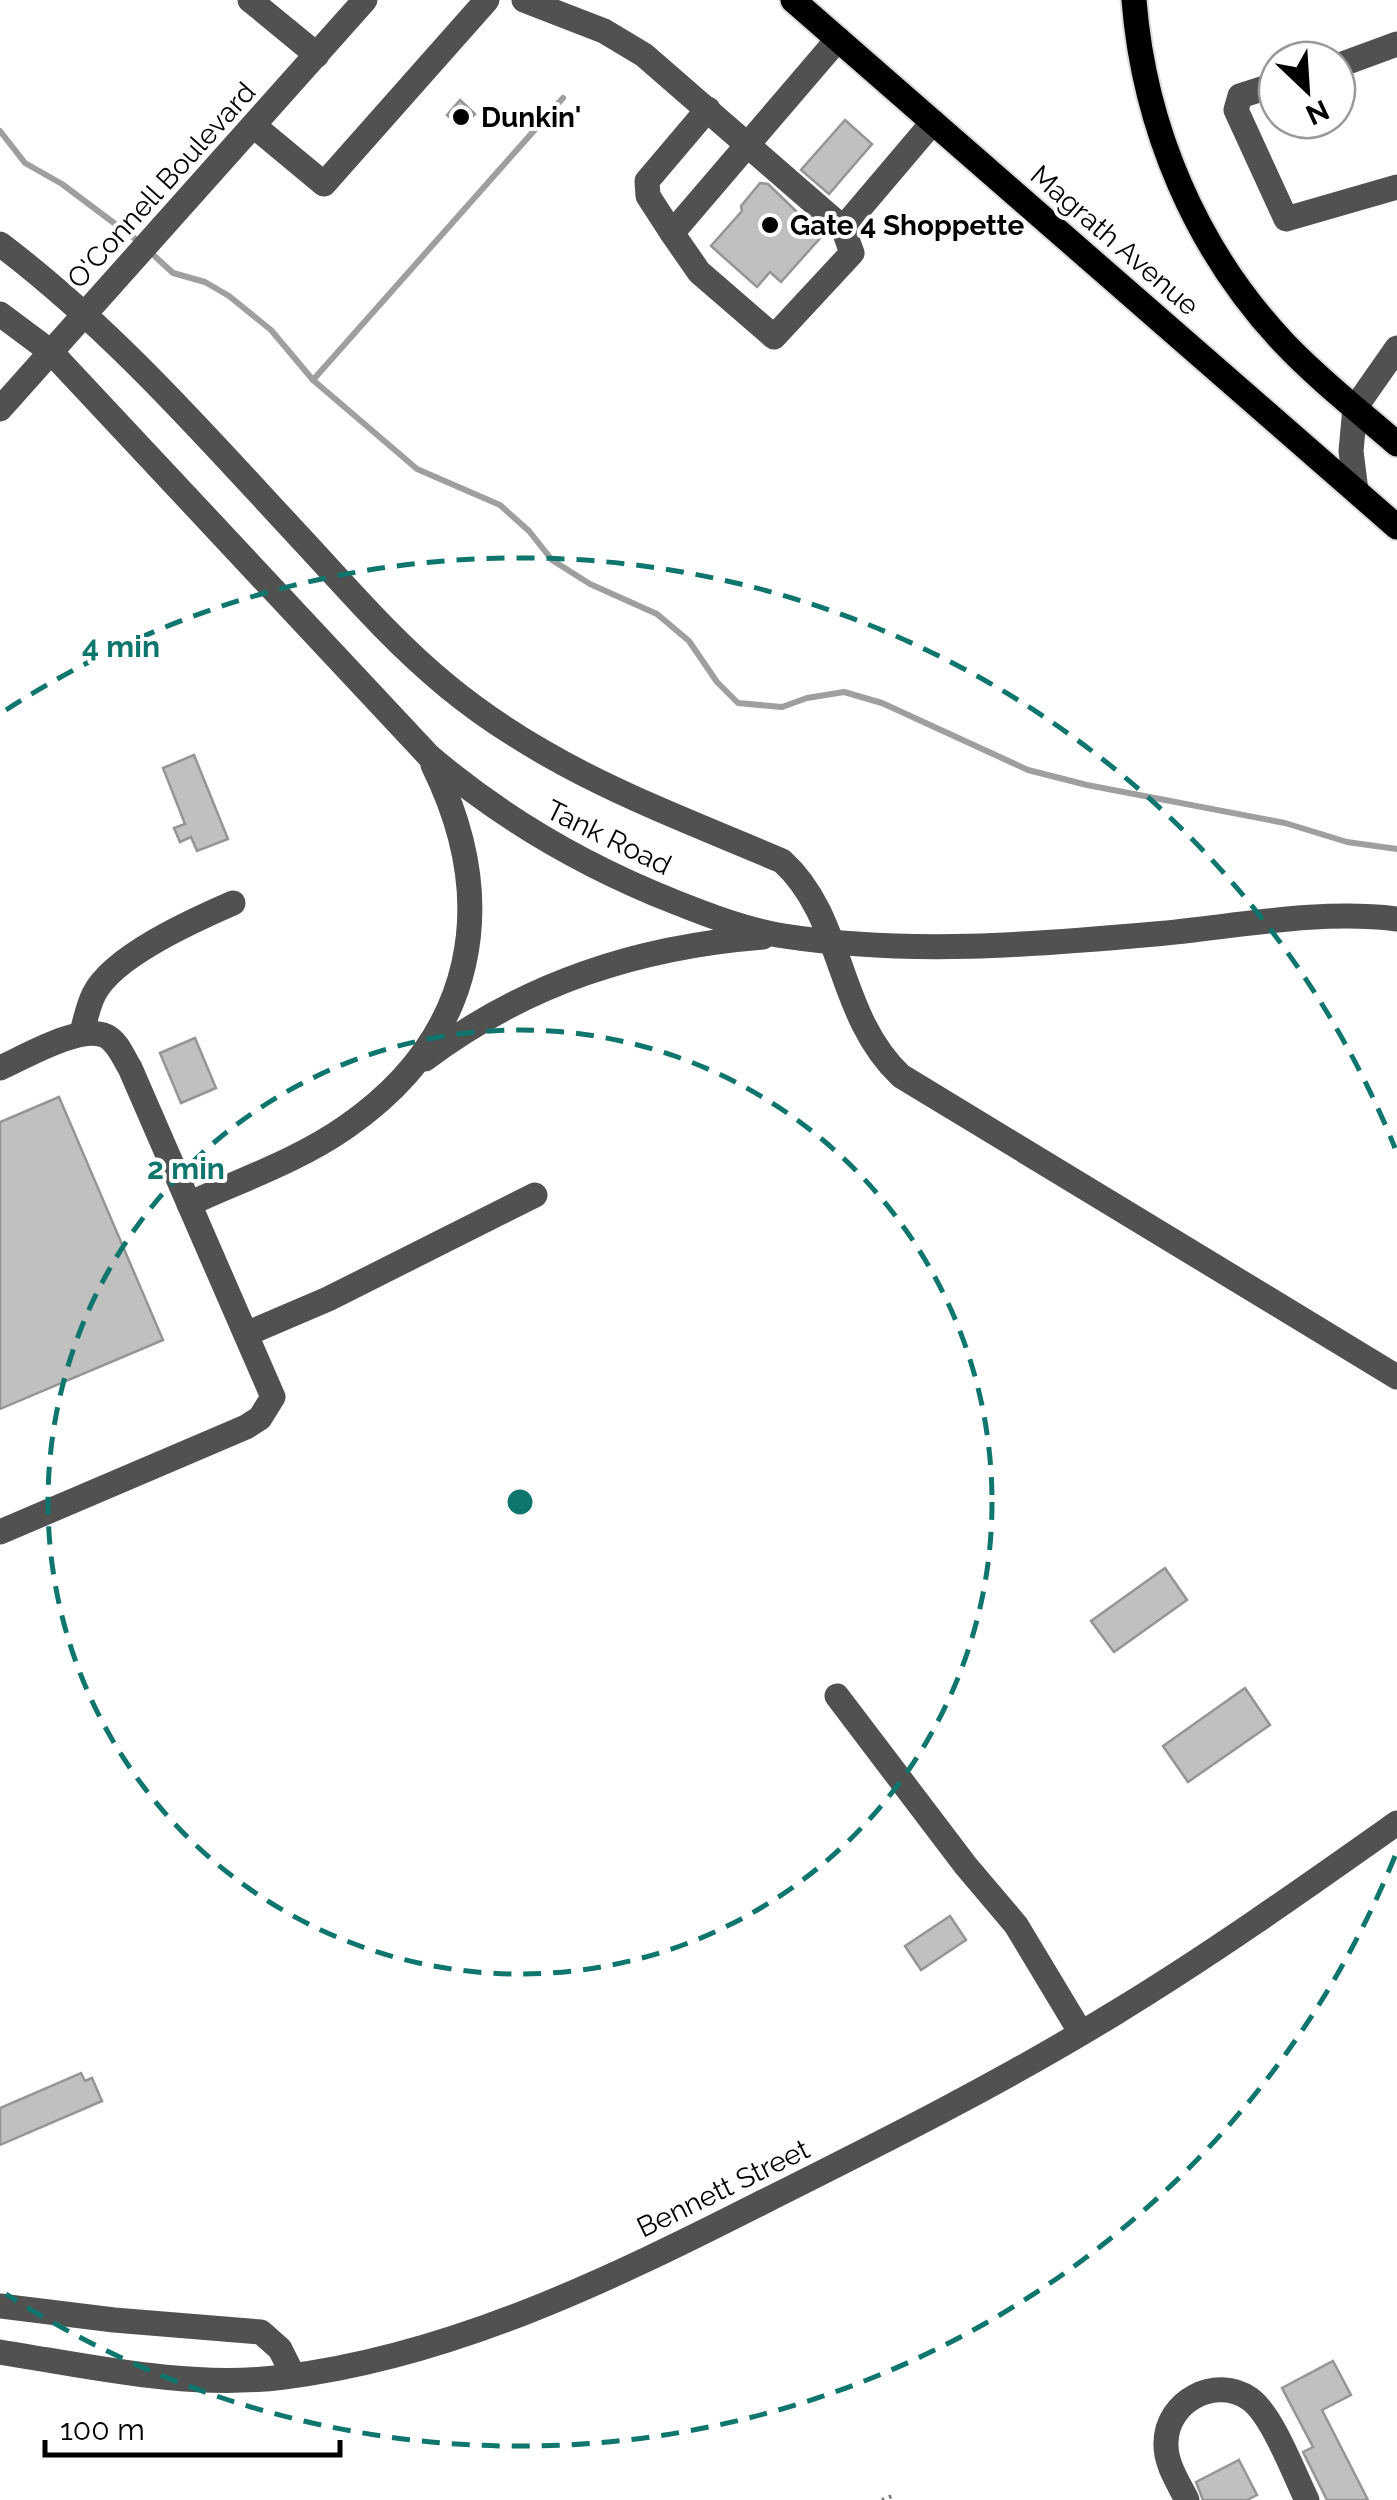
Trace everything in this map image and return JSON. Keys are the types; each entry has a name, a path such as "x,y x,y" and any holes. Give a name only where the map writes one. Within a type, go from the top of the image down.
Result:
{"main road":[{"name":"Magrath Avenue","path":"793,0 1397,526"},
{"path":"1134,0 1156,123 1207,238 1266,322 1305,364 1397,444"}],"street":[{"path":"250,0 317,55"},
{"name":"O'Connell Boulevard","path":"0,409 365,0"},
{"path":"254,126 324,184 486,0"},
{"path":"524,0 624,42 662,68 842,228 852,253 774,338 699,272 648,196 646,181 708,109"},
{"path":"672,233 838,39"},
{"path":"1357,59 1397,44"},
{"path":"1257,90 1240,96 1236,110 1286,219 1397,187"},
{"path":"842,228 933,122"},
{"path":"0,244 84,314 157,384 406,650 448,686 502,728 555,761 782,861 802,879 816,901 864,1031 881,1057 901,1076 1397,1377"},
{"name":"Tank Road","path":"0,314 51,352 429,756 493,808 540,839 614,878 708,915 780,935 926,948 1026,944 1316,918 1397,918"},
{"path":"1356,491 1351,450 1355,408 1397,348"},
{"path":"189,1204 344,1128 393,1089 429,1046 455,991 470,930 471,888 465,847 452,805 429,756"},
{"path":"82,1033 94,992 113,972 174,928 233,903"},
{"path":"413,1068 485,1017 586,970 656,950 780,935"},
{"path":"0,1068 82,1033 105,1036 117,1046 273,1397 260,1418 246,1427 0,1532"},
{"path":"246,1334 328,1299 535,1195"},
{"path":"837,1696 966,1866 1016,1925 1081,2033"},
{"name":"Bennett Street","path":"0,2352 186,2380 293,2375 396,2353 522,2314 666,2251 868,2149 1081,2033 1286,1900 1397,1822"},
{"path":"0,2306 262,2332 280,2350 293,2375"},
{"path":"1187,2500 1166,2453 1169,2422 1187,2400 1222,2390 1238,2392 1253,2401 1264,2415 1307,2500"}],"path":[{"path":"882,2500 892,2496"}],"building":[{"path":"460,100 475,114 462,127 447,115"},
{"path":"845,120 872,144 829,194 801,170"},
{"name":"Gate 4 Shoppette","path":"760,183 768,184 822,236 781,282 770,272 757,287 711,246"},
{"path":"194,755 228,839 197,851 191,837 180,842 174,828 185,824 163,768"},
{"path":"195,1038 216,1088 181,1103 160,1053"},
{"path":"59,1097 163,1340 0,1409 0,1122"},
{"path":"1165,1568 1187,1600 1114,1652 1091,1621"},
{"path":"1245,1688 1270,1725 1188,1782 1163,1746"},
{"path":"950,1916 966,1940 921,1970 905,1946"},
{"path":"81,2073 85,2081 92,2078 102,2101 0,2145 0,2108"},
{"path":"1333,2361 1351,2395 1322,2410 1368,2500 1327,2500 1303,2452 1313,2447 1282,2388"},
{"path":"1239,2460 1257,2495 1247,2500 1203,2500 1196,2482"}],"waterway":[{"path":"313,380 563,98"},
{"path":"0,131 25,163 62,184 138,241"},
{"path":"148,250 173,273 205,282 271,330 313,380 417,469 500,505 529,531 552,560 590,584 657,614 689,641 717,682 738,703 782,707 844,692 882,703 1028,770 1285,823 1347,842 1397,849"}],"place":[{"name":"Dunkin'","path":"461,117"},
{"name":"Gate 4 Shoppette","path":"770,225"}]}
